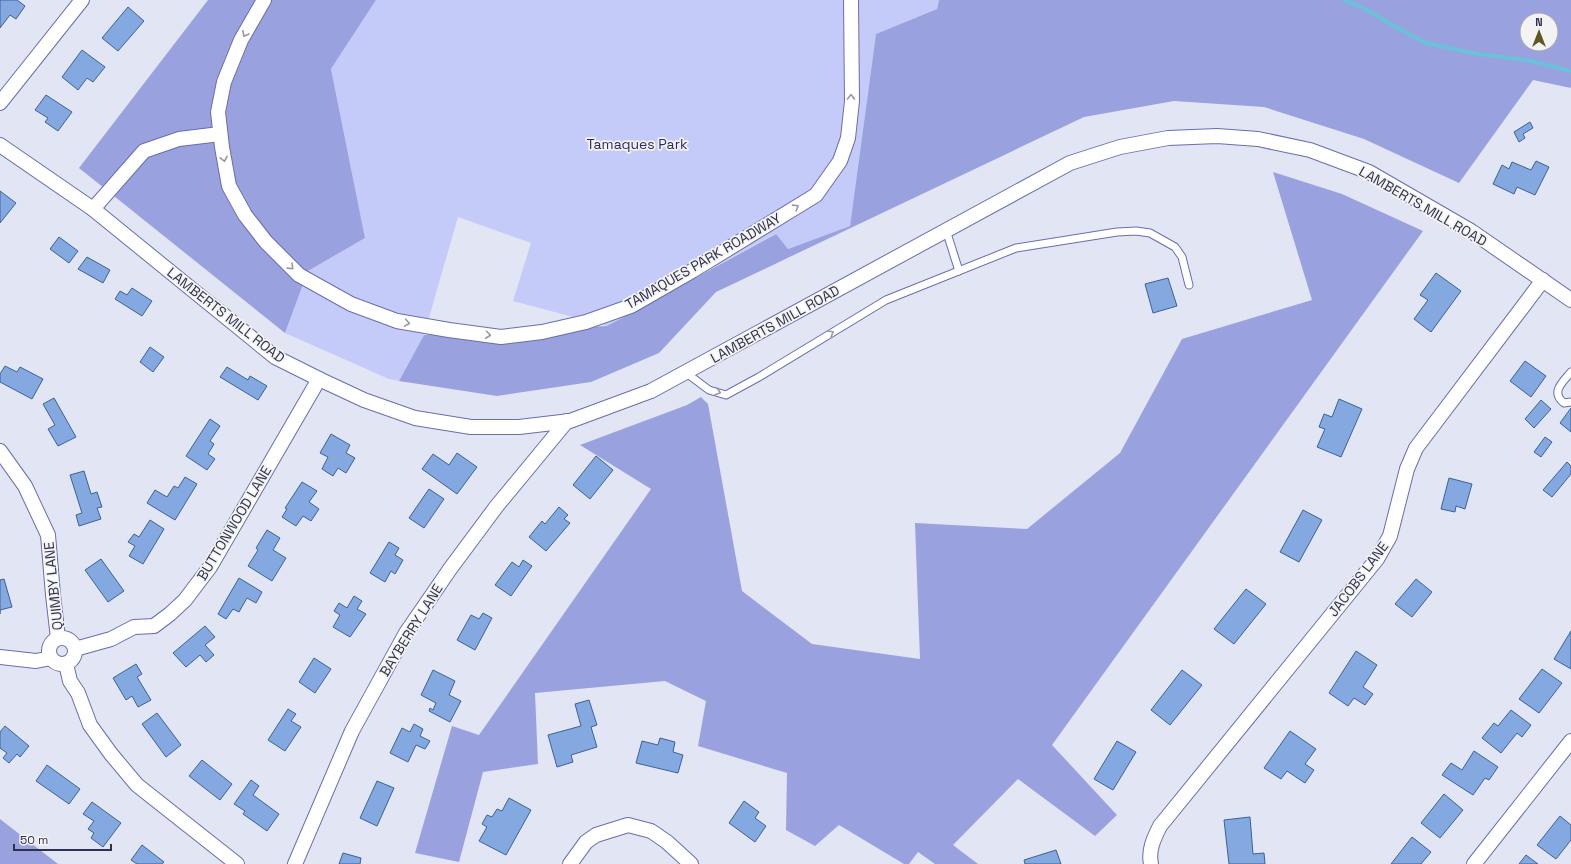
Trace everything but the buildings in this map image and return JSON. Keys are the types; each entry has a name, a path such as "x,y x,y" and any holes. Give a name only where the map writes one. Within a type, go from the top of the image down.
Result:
{"street":[{"path":"0,102 82,0"},
{"name":"TAMAQUES PARK ROADWAY","path":"264,0 241,40 224,82 218,112 220,134 229,186 245,215 266,242 299,275 351,304 397,321 502,337 542,332 586,322 631,306 692,271 816,195 840,161 848,138 852,101 851,0"},
{"path":"93,209 144,151 179,139 220,134"},
{"name":"LAMBERTS MILL ROAD","path":"0,145 93,209 275,357 364,400 415,418 471,427 519,427 567,421 651,391 1070,163 1120,147 1168,138 1216,136 1251,138 1310,150 1369,172 1471,231 1571,300"},
{"name":"JACOBS LANE","path":"1151,864 1150,858 1152,841 1160,826 1377,559 1390,536 1407,469 1416,448 1543,280"},
{"name":"BUTTONWOOD LANE","path":"75,649 111,639 134,627 154,626 185,600 210,567 319,379"},
{"name":"BAYBERRY LANE","path":"295,864 352,731 406,633 450,569 496,507 567,421"},
{"name":"QUIMBY LANE","path":"0,451 26,486 48,535 58,638"},
{"path":"58,638 67,639 74,645 75,649 74,657 66,664 57,664 49,654 50,646 58,638"},
{"path":"0,657 36,661 51,658"},
{"path":"66,664 70,681 78,693 90,725 111,754 137,785 237,864"},
{"path":"1474,864 1571,741"},
{"path":"570,864 586,842 596,835 628,825 651,831 667,842 691,864"}],"lane":[{"path":"946,230 959,271"},
{"path":"685,372 709,390 726,395 759,377 886,300 1016,248 1117,232 1150,232 1176,247 1182,257 1189,285"},
{"path":"1571,372 1558,388 1557,394 1559,399 1564,402 1571,402"}],"green space":[{"name":"Tamaques Park","path":"376,0 939,0 937,9 876,34 850,226 788,249 775,234 607,326 513,301 531,243 458,217 424,335 399,381 389,379 285,333 308,271 365,238 331,69"}],"shaded area":[{"path":"208,0 376,0 331,69 365,238 308,271 285,333 79,168"},
{"path":"939,0 1571,0 1571,88 1533,80 1459,183 1364,139 1264,107 1174,101 1084,117 716,292 659,353 591,382 497,396 399,381 424,335 607,326 776,234 788,249 850,226 876,34 937,9"},
{"path":"1273,172 1342,194 1423,231 1052,745 1117,815 1095,836 1018,779 953,845 978,864 935,864 918,852 909,864 904,864 839,825 815,846 786,830 787,773 698,746 706,701 665,681 535,693 538,764 483,772 459,862 415,853 452,726 479,735 651,489 580,445 687,405 701,397 708,404 742,591 812,644 920,659 915,523 1027,529 1120,453 1182,339 1312,300"},
{"path":"0,819 58,864 0,864"}],"waterway":[{"path":"1344,0 1362,7 1426,43 1478,54 1526,60 1571,71"}]}
